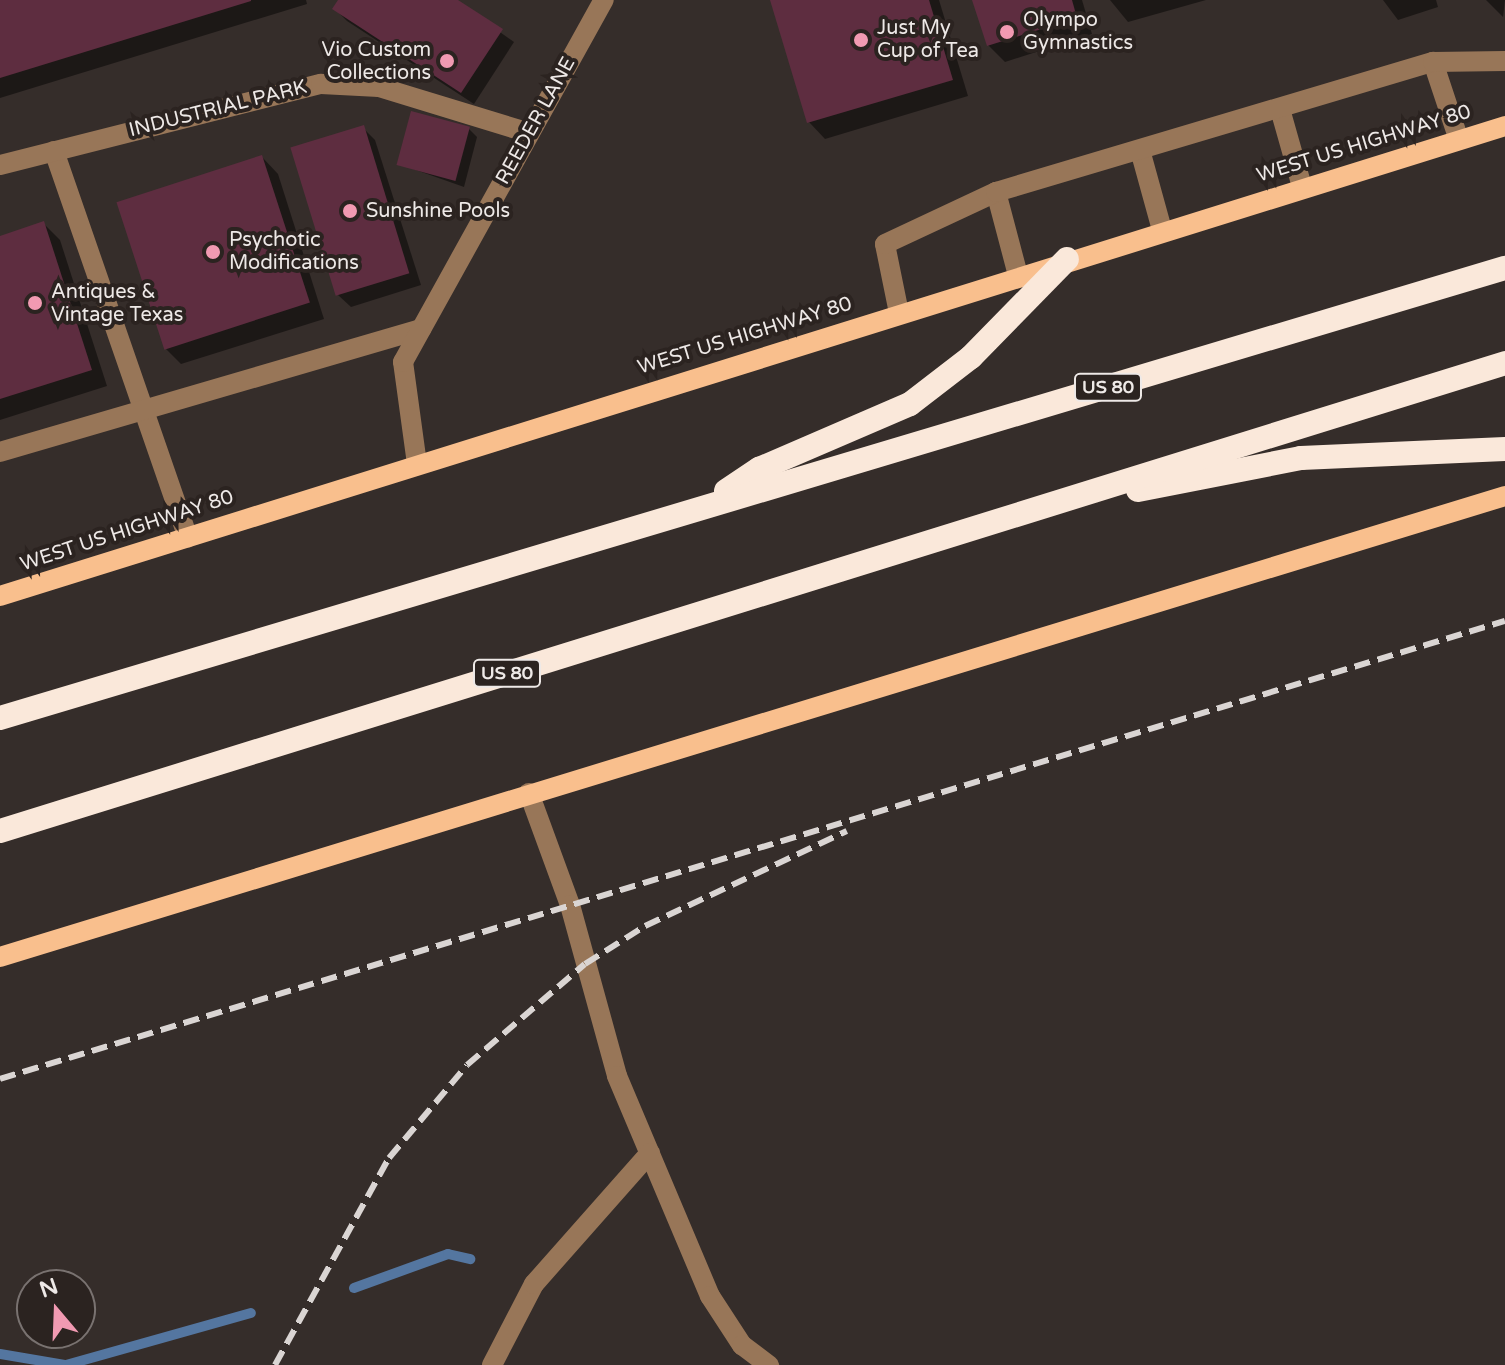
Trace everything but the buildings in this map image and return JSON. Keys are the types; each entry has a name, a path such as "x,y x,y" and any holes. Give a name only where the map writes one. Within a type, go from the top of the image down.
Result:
{"highway":[{"path":"710,502 759,469 910,404 971,357 1067,259"},
{"name":"US 80","path":"0,718 710,502 1505,268"},
{"name":"US 80","path":"0,831 1505,363"},
{"path":"1014,515 1301,458 1505,449"}],"main road":[{"name":"WEST US HIGHWAY 80","path":"0,596 1067,259 1505,126"},
{"path":"0,957 1505,496"}],"street":[{"name":"REEDER LANE","path":"417,464 403,362 604,0"},
{"path":"899,313 885,244 996,192 1433,62 1505,61"},
{"path":"1433,62 1459,140"},
{"name":"INDUSTRIAL PARK","path":"0,165 321,84 379,87 529,133"},
{"path":"1280,109 1302,187"},
{"path":"1140,150 1162,230"},
{"path":"54,151 147,406 188,537"},
{"path":"996,192 1018,275"},
{"path":"0,452 147,406 421,329"},
{"path":"529,793 570,905 617,1076 710,1296 742,1355 769,1365"},
{"path":"492,1365 534,1284 650,1153"}],"waterway":[{"path":"354,1288 448,1254 470,1259"},
{"path":"0,1354 66,1365 251,1313"}],"railway":[{"path":"0,1079 1505,621"},
{"path":"275,1365 389,1158 467,1065 585,964 645,926 847,831"}],"place":[{"name":"Olympo Gymnastics","path":"1007,32"},
{"name":"Just My Cup of Tea","path":"861,40"},
{"name":"Vio Custom Collections","path":"447,61"},
{"name":"Sunshine Pools","path":"350,211"},
{"name":"Psychotic Modifications","path":"213,252"},
{"name":"Antiques & Vintage Texas","path":"35,303"}]}
